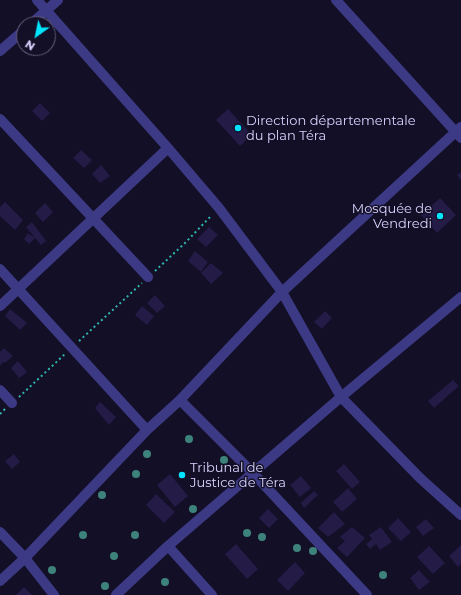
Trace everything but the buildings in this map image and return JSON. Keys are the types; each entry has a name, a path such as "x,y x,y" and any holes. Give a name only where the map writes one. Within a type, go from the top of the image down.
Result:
{"street":[{"path":"37,0 219,208 282,292 341,397 420,478 461,515"},
{"path":"40,16 58,0"},
{"path":"0,581 147,430 180,400 282,292 459,132 336,0"},
{"path":"0,51 16,37"},
{"path":"0,119 148,277"},
{"path":"0,306 168,148"},
{"path":"0,270 147,430"},
{"path":"116,595 168,546 341,397 461,297"},
{"path":"0,390 12,403"},
{"path":"180,400 253,473 368,595"},
{"path":"0,532 24,558 54,595"},
{"path":"168,546 212,595"}],"path":[{"path":"0,414 72,347"}],"place":[{"name":"Direction départementale du plan Téra","path":"238,128"},
{"name":"Mosquée de Vendredi","path":"440,216"},
{"name":"Tribunal de Justice de Téra","path":"182,475"}]}
